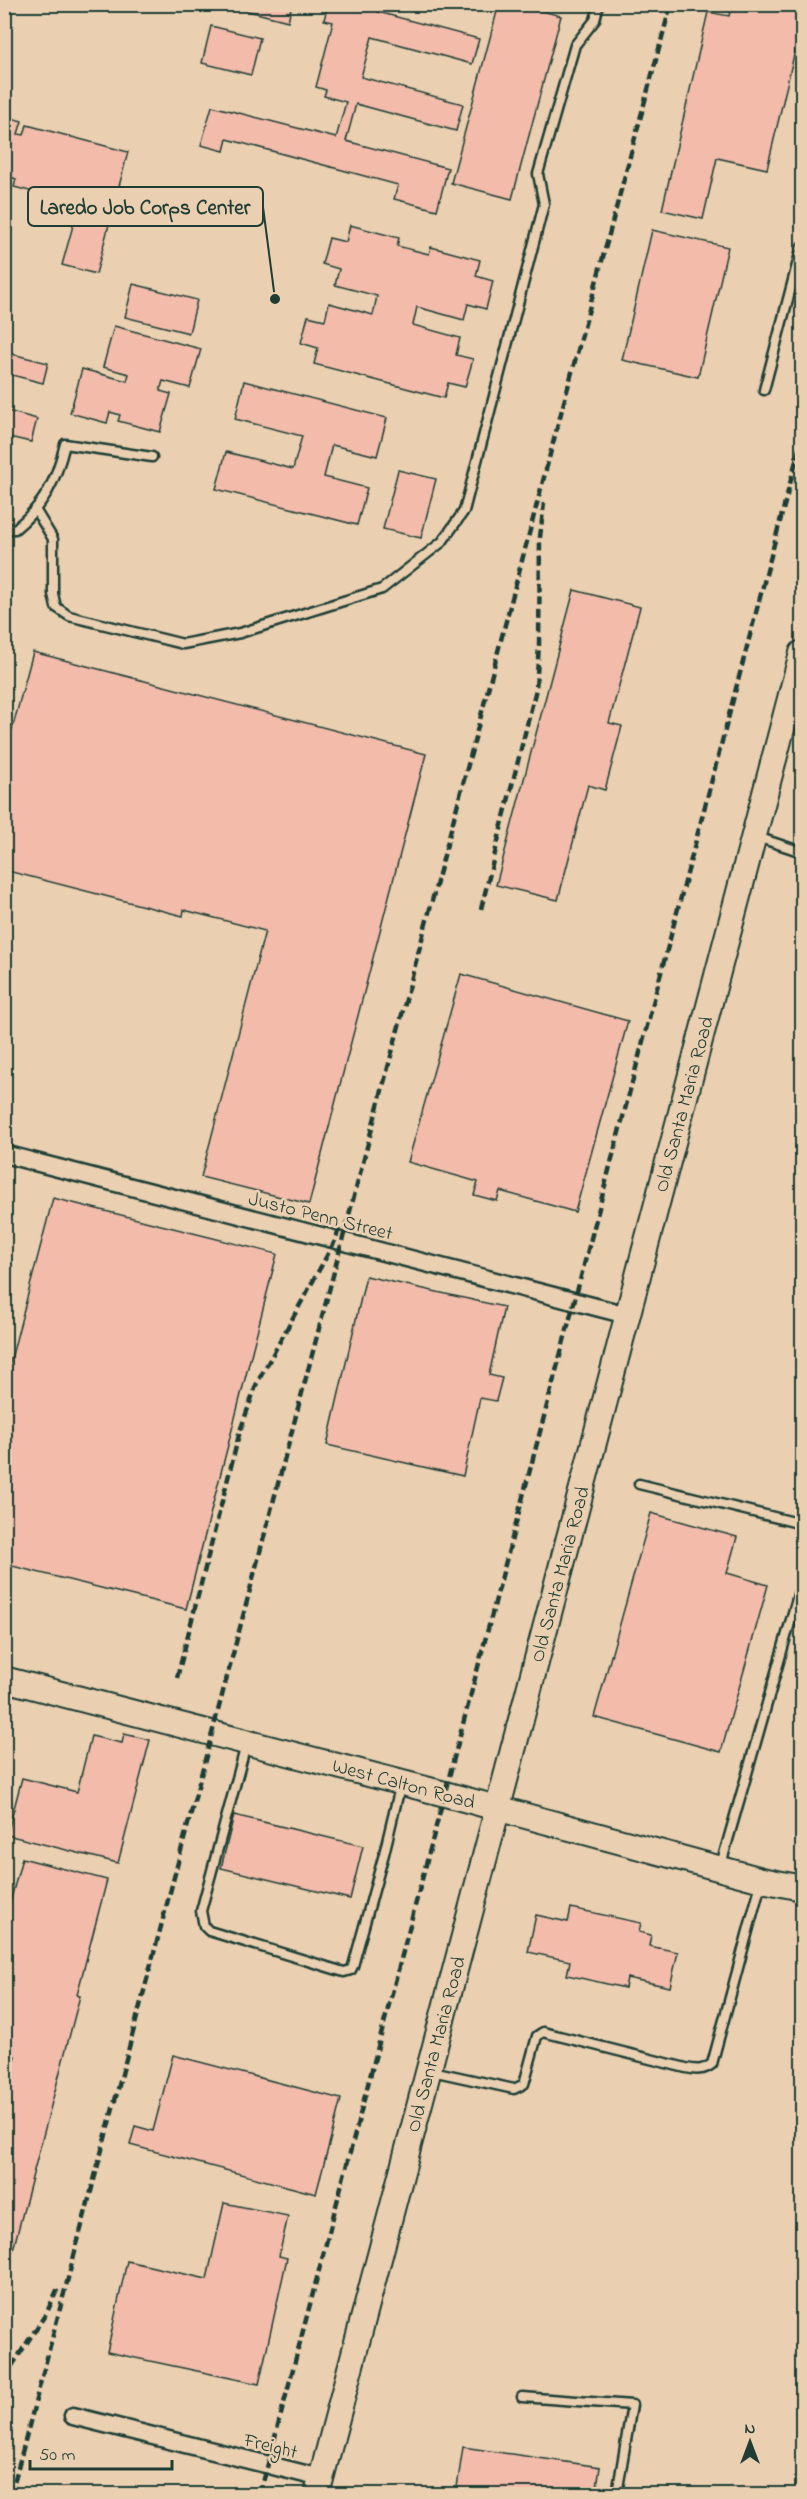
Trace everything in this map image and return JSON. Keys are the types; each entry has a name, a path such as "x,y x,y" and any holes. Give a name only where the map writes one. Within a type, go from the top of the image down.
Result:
{"main road":[{"name":"Old Santa Maria Road","path":"319,2486 802,653"},
{"name":"West Calton Road","path":"4,1679 762,1880 802,1888"}],"street":[{"name":"Justo Penn Street","path":"4,1155 627,1315"},
{"name":"Freight","path":"73,2416 319,2486"}],"lane":[{"path":"36,511 52,539 53,594 57,607 69,616 183,644 240,633 382,589 442,542 464,511 544,204 538,174 575,45 595,20 599,4"},
{"path":"764,390 802,246"},
{"path":"4,529 15,529 36,511 58,471 65,444 152,457"},
{"path":"754,836 802,852"},
{"path":"639,1484 802,1524"},
{"path":"720,1868 802,1581"},
{"path":"246,1743 201,1911 204,1926 209,1930 344,1972 351,1970 353,1966 401,1783"},
{"path":"428,2070 514,2089 524,2084 537,2036 543,2032 696,2070 707,2068 712,2064 762,1880"},
{"path":"522,2397 632,2405 617,2494"}],"building":[{"path":"237,4 292,4 288,21 236,8"},
{"path":"328,4 352,4 370,9 371,4 379,4 378,12 479,39 472,64 372,37 361,77 463,104 456,131 356,104 346,141 448,168 437,210 394,199 398,185 227,139 224,151 201,145 212,106 336,138 346,102 324,96 326,90 316,87 333,22 324,20"},
{"path":"499,4 516,4 561,16 512,199 451,183"},
{"path":"732,4 802,4 802,39 798,38 767,169 717,158 703,219 662,210 708,12 729,16"},
{"path":"211,26 260,38 251,75 202,63"},
{"path":"4,116 22,121 18,134 24,135 27,125 128,152 96,274 62,265 79,204 14,187 16,179 8,176 4,189"},
{"path":"350,225 399,238 397,246 429,254 431,247 480,260 476,276 493,281 486,309 468,304 464,320 417,307 413,325 460,338 456,355 473,359 465,387 448,383 444,398 314,364 318,348 301,343 308,316 325,320 329,303 373,315 377,296 335,285 339,269 322,264 329,238 346,242"},
{"path":"652,230 728,247 698,377 622,360"},
{"path":"133,284 197,300 189,333 125,317"},
{"path":"114,326 201,349 190,388 163,381 160,391 171,394 160,432 118,421 120,415 110,412 107,423 70,413 82,369 127,381 129,374 103,367"},
{"path":"4,352 48,363 43,383 4,373"},
{"path":"244,381 387,418 377,456 332,445 324,477 367,488 357,525 216,489 226,452 293,469 302,436 235,419"},
{"path":"4,410 37,419 31,442 4,436"},
{"path":"398,470 436,479 421,538 383,529"},
{"path":"574,590 640,607 609,723 622,726 605,790 588,785 558,900 496,885"},
{"path":"33,652 426,754 309,1204 201,1177 265,931 184,910 183,916 4,870 4,759"},
{"path":"461,974 628,1021 575,1212 500,1191 497,1201 474,1195 478,1182 408,1162"},
{"path":"53,1198 277,1254 186,1609 4,1564 4,1386"},
{"path":"366,1276 504,1307 489,1375 502,1378 496,1401 480,1398 463,1476 327,1445"},
{"path":"651,1513 737,1537 727,1573 768,1585 721,1752 594,1717"},
{"path":"124,1734 150,1740 118,1863 7,1835 22,1778 77,1792 91,1736 122,1743"},
{"path":"234,1815 363,1846 350,1899 221,1868"},
{"path":"22,1858 107,1880 77,1995 80,1996 4,2284 4,2097 15,2056 4,2053 4,1925"},
{"path":"571,1908 641,1923 639,1932 651,1935 649,1946 678,1952 670,1987 627,1978 625,1988 567,1975 570,1961 528,1952 536,1915 568,1922"},
{"path":"173,2055 341,2099 316,2194 130,2145 135,2126 153,2131"},
{"path":"224,2203 288,2216 279,2256 287,2258 259,2384 107,2352 127,2261 207,2279"},
{"path":"463,2447 600,2467 596,2494 456,2494"}],"railway":[{"path":"11,2494 671,4"},
{"path":"260,2494 802,438"},
{"path":"481,909 536,689 539,645 540,537 544,503"},
{"path":"177,1678 240,1431 257,1383 335,1241 339,1229"},
{"path":"4,2378 47,2312 59,2286"}],"place":[{"name":"Laredo Job Corps Center","path":"275,299"}]}
